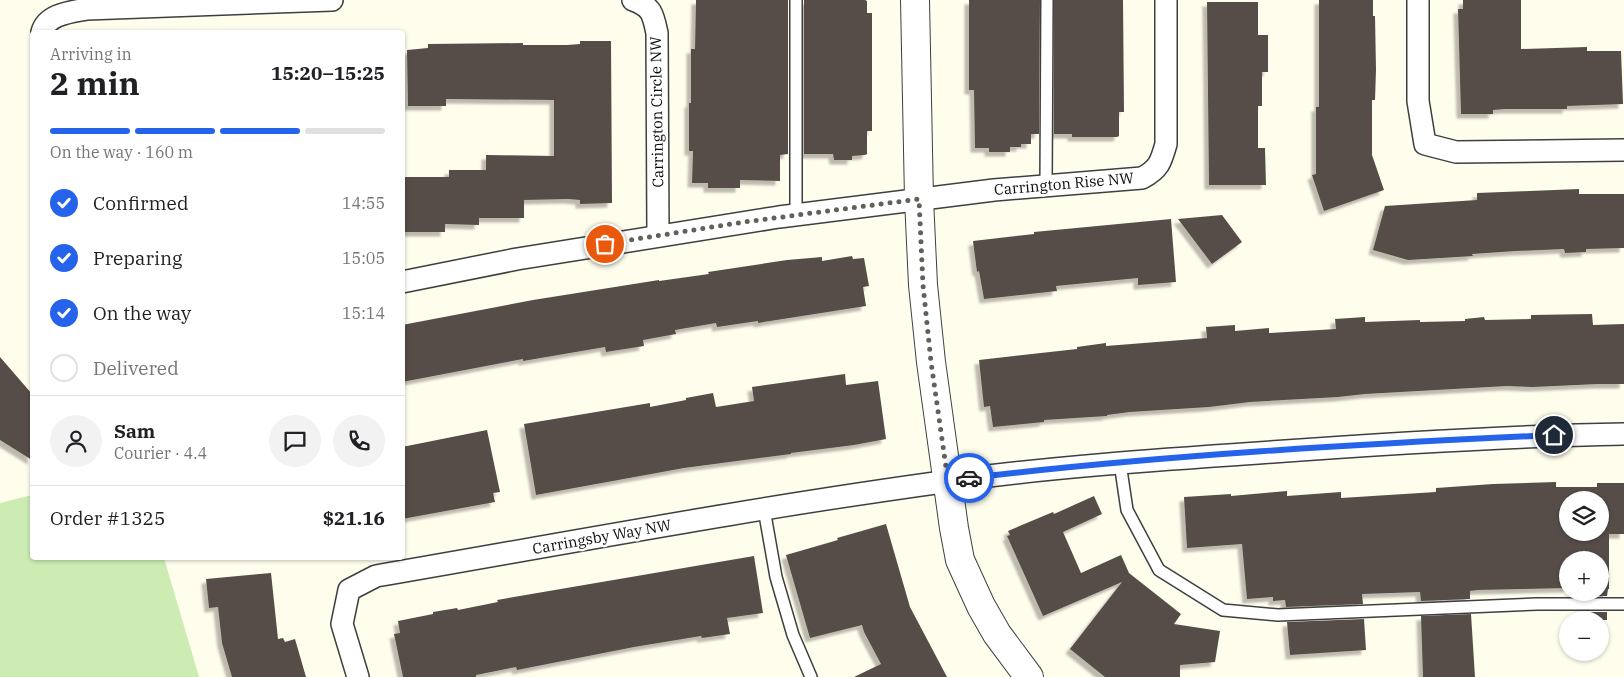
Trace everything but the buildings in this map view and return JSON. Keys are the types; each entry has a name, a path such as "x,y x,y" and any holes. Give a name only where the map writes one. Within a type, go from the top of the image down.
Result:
{"street":[{"path":"42,30 51,19 95,4 332,0"},
{"name":"Carrington Circle NW","path":"633,0 645,5 654,18 657,33 658,236"},
{"path":"915,0 919,199 923,285 930,353 960,560 970,584 997,634 1028,677"},
{"name":"Carrington Rise NW","path":"919,199 1046,185 1142,178 1154,172 1161,160 1166,144 1166,0"},
{"path":"1418,0 1418,101 1425,144 1456,152 1624,150"},
{"path":"405,281 518,259 658,236 919,199"},
{"name":"Carringsby Way NW","path":"358,677 342,624 349,590 376,576 764,509 948,481 1120,463 1406,442 1554,435 1624,434"}],"lane":[{"path":"796,0 796,215"},
{"path":"1046,185 1047,0"},
{"path":"1120,463 1127,510 1159,570 1223,610 1278,615 1537,604 1624,604"},
{"path":"764,509 776,577 793,635 811,677"}],"green space":[{"path":"30,496 30,560 165,560 199,677 0,677 0,503"}],"way so far":[{"path":"605,244 744,222 919,199 923,285 931,362 948,481 969,478"}],"route":[{"path":"969,478 1120,463 1406,442 1554,435"}]}
